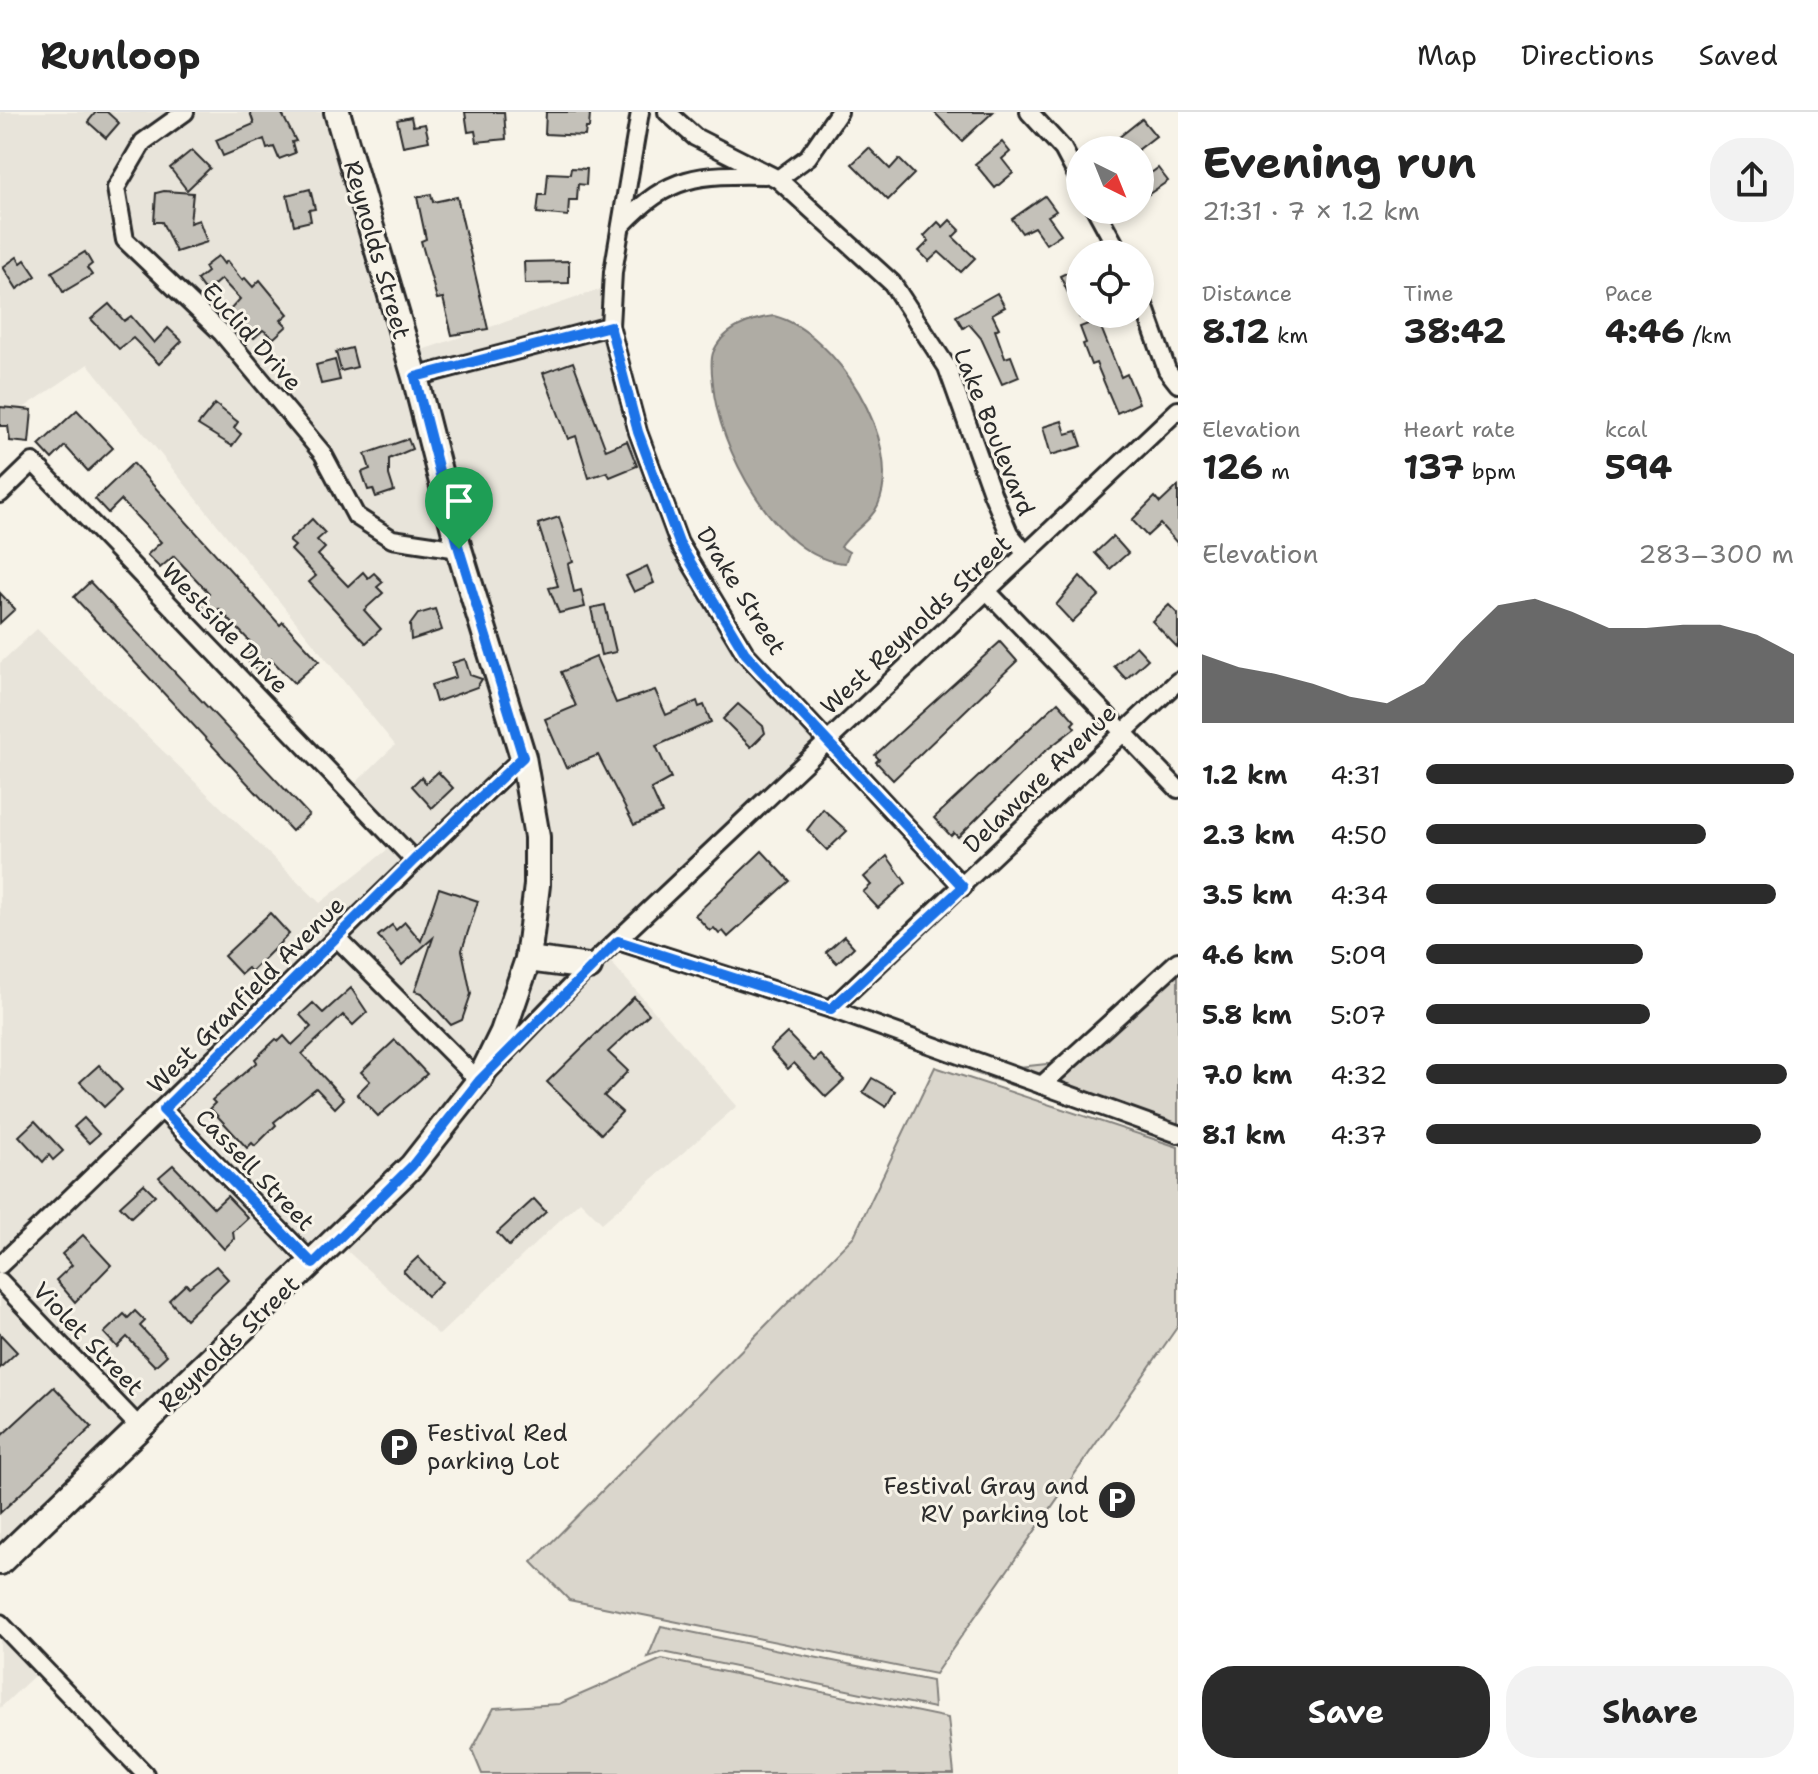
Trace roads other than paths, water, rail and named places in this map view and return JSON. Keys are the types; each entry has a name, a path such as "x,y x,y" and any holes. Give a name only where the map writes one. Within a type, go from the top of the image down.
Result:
{"main road":[{"name":"Reynolds Street","path":"0,1562 412,1166 479,1081 503,1032 528,959 537,885 537,837 523,757 459,549 415,377 337,112"},
{"path":"528,959 589,967"}],"street":[{"name":"Euclid Drive","path":"185,112 143,142 116,188 125,240 222,333 323,454 356,516 392,539 459,549"},
{"name":"Drake Street","path":"640,112 613,272 610,326 638,432 679,543 745,653 963,887"},
{"name":"Lake Boulevard","path":"667,112 695,137 774,177 892,283 947,367 992,493 1009,533 1026,554"},
{"path":"622,225 653,195 678,181 704,175 774,177 808,157 839,112"},
{"path":"1029,112 1066,155"},
{"path":"415,377 610,326"},
{"path":"1152,328 1167,370 1178,384"},
{"name":"West Reynolds Street","path":"618,941 1178,410"},
{"name":"Westside Drive","path":"0,494 33,462 414,860"},
{"path":"987,591 1178,789"},
{"name":"Delaware Avenue","path":"831,1009 1178,681"},
{"name":"West Granfield Avenue","path":"0,1265 523,757"},
{"path":"338,939 479,1081"},
{"path":"618,941 831,1009 1178,1134"},
{"name":"Reynolds Street","path":"479,1081 618,941"},
{"path":"1042,1085 1178,961"},
{"name":"Cassell Street","path":"163,1110 313,1264"},
{"name":"Violet Street","path":"0,1281 141,1429"},
{"path":"0,1623 145,1774"}],"place":[{"name":"Festival Red parking Lot","path":"399,1447"},
{"name":"Festival Gray and RV parking lot","path":"1117,1500"}]}
